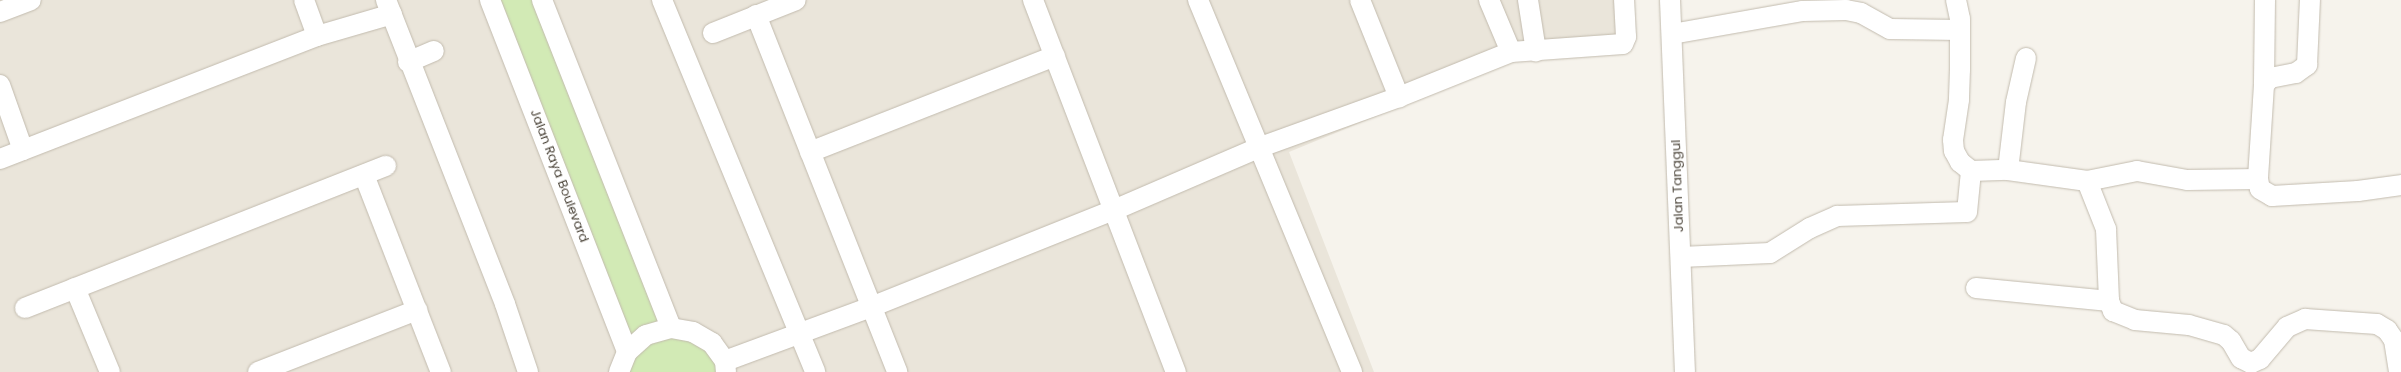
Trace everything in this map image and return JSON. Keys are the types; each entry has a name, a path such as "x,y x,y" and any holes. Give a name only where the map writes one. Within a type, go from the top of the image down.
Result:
{"street":[{"path":"0,12 31,0"},
{"path":"304,0 317,36"},
{"name":"Jalan Raya Boulevard","path":"490,0 627,352"},
{"path":"542,0 671,328"},
{"path":"662,0 814,372"},
{"path":"712,33 796,0"},
{"path":"1033,0 1114,210 1170,370"},
{"path":"1198,0 1352,372"},
{"path":"1360,0 1399,97"},
{"path":"1489,0 1511,52"},
{"path":"1528,0 1536,51"},
{"path":"619,372 627,352 646,335 671,328 693,332 712,343 725,367 799,333 871,307 1114,210 1258,148 1399,97 1511,52 1623,44 1626,37 1624,0"},
{"name":"Jalan Tanggul","path":"1670,0 1685,372"},
{"path":"1956,0 1960,30 1959,100 1953,140 1954,151 1960,162 1971,172 2008,170 2087,181 2136,171 2187,180 2258,179"},
{"path":"2265,0 2264,85 2258,179 2260,189 2272,196 2358,191 2401,185"},
{"path":"2264,85 2270,78 2296,73 2307,65 2310,0"},
{"path":"1672,34 1802,6 1846,10 1858,7 1890,29 1960,30"},
{"path":"0,159 389,7 408,62 505,304 528,372"},
{"path":"756,15 897,372"},
{"path":"408,62 434,51"},
{"path":"810,152 1055,56"},
{"path":"2008,170 2016,102 2026,58"},
{"path":"0,85 23,150"},
{"path":"25,308 386,166"},
{"path":"1681,257 1770,253 1810,228 1837,216 1967,212 1971,172"},
{"path":"364,175 441,372"},
{"path":"2087,181 2106,229 2109,301 2113,311 2120,315 2151,322 2190,325 2224,335 2231,341 2241,358 2251,363 2260,359 2287,327 2305,319 2377,324 2388,330 2394,340 2399,372"},
{"path":"75,288 110,372"},
{"path":"1976,288 2109,301"},
{"path":"258,372 417,310"}],"shaded area":[{"path":"0,0 1624,0 1626,50 1540,49 1289,152 1374,372 0,372"}],"green space":[{"path":"490,0 542,0 671,328 693,332 726,372 619,372 627,352"}]}
